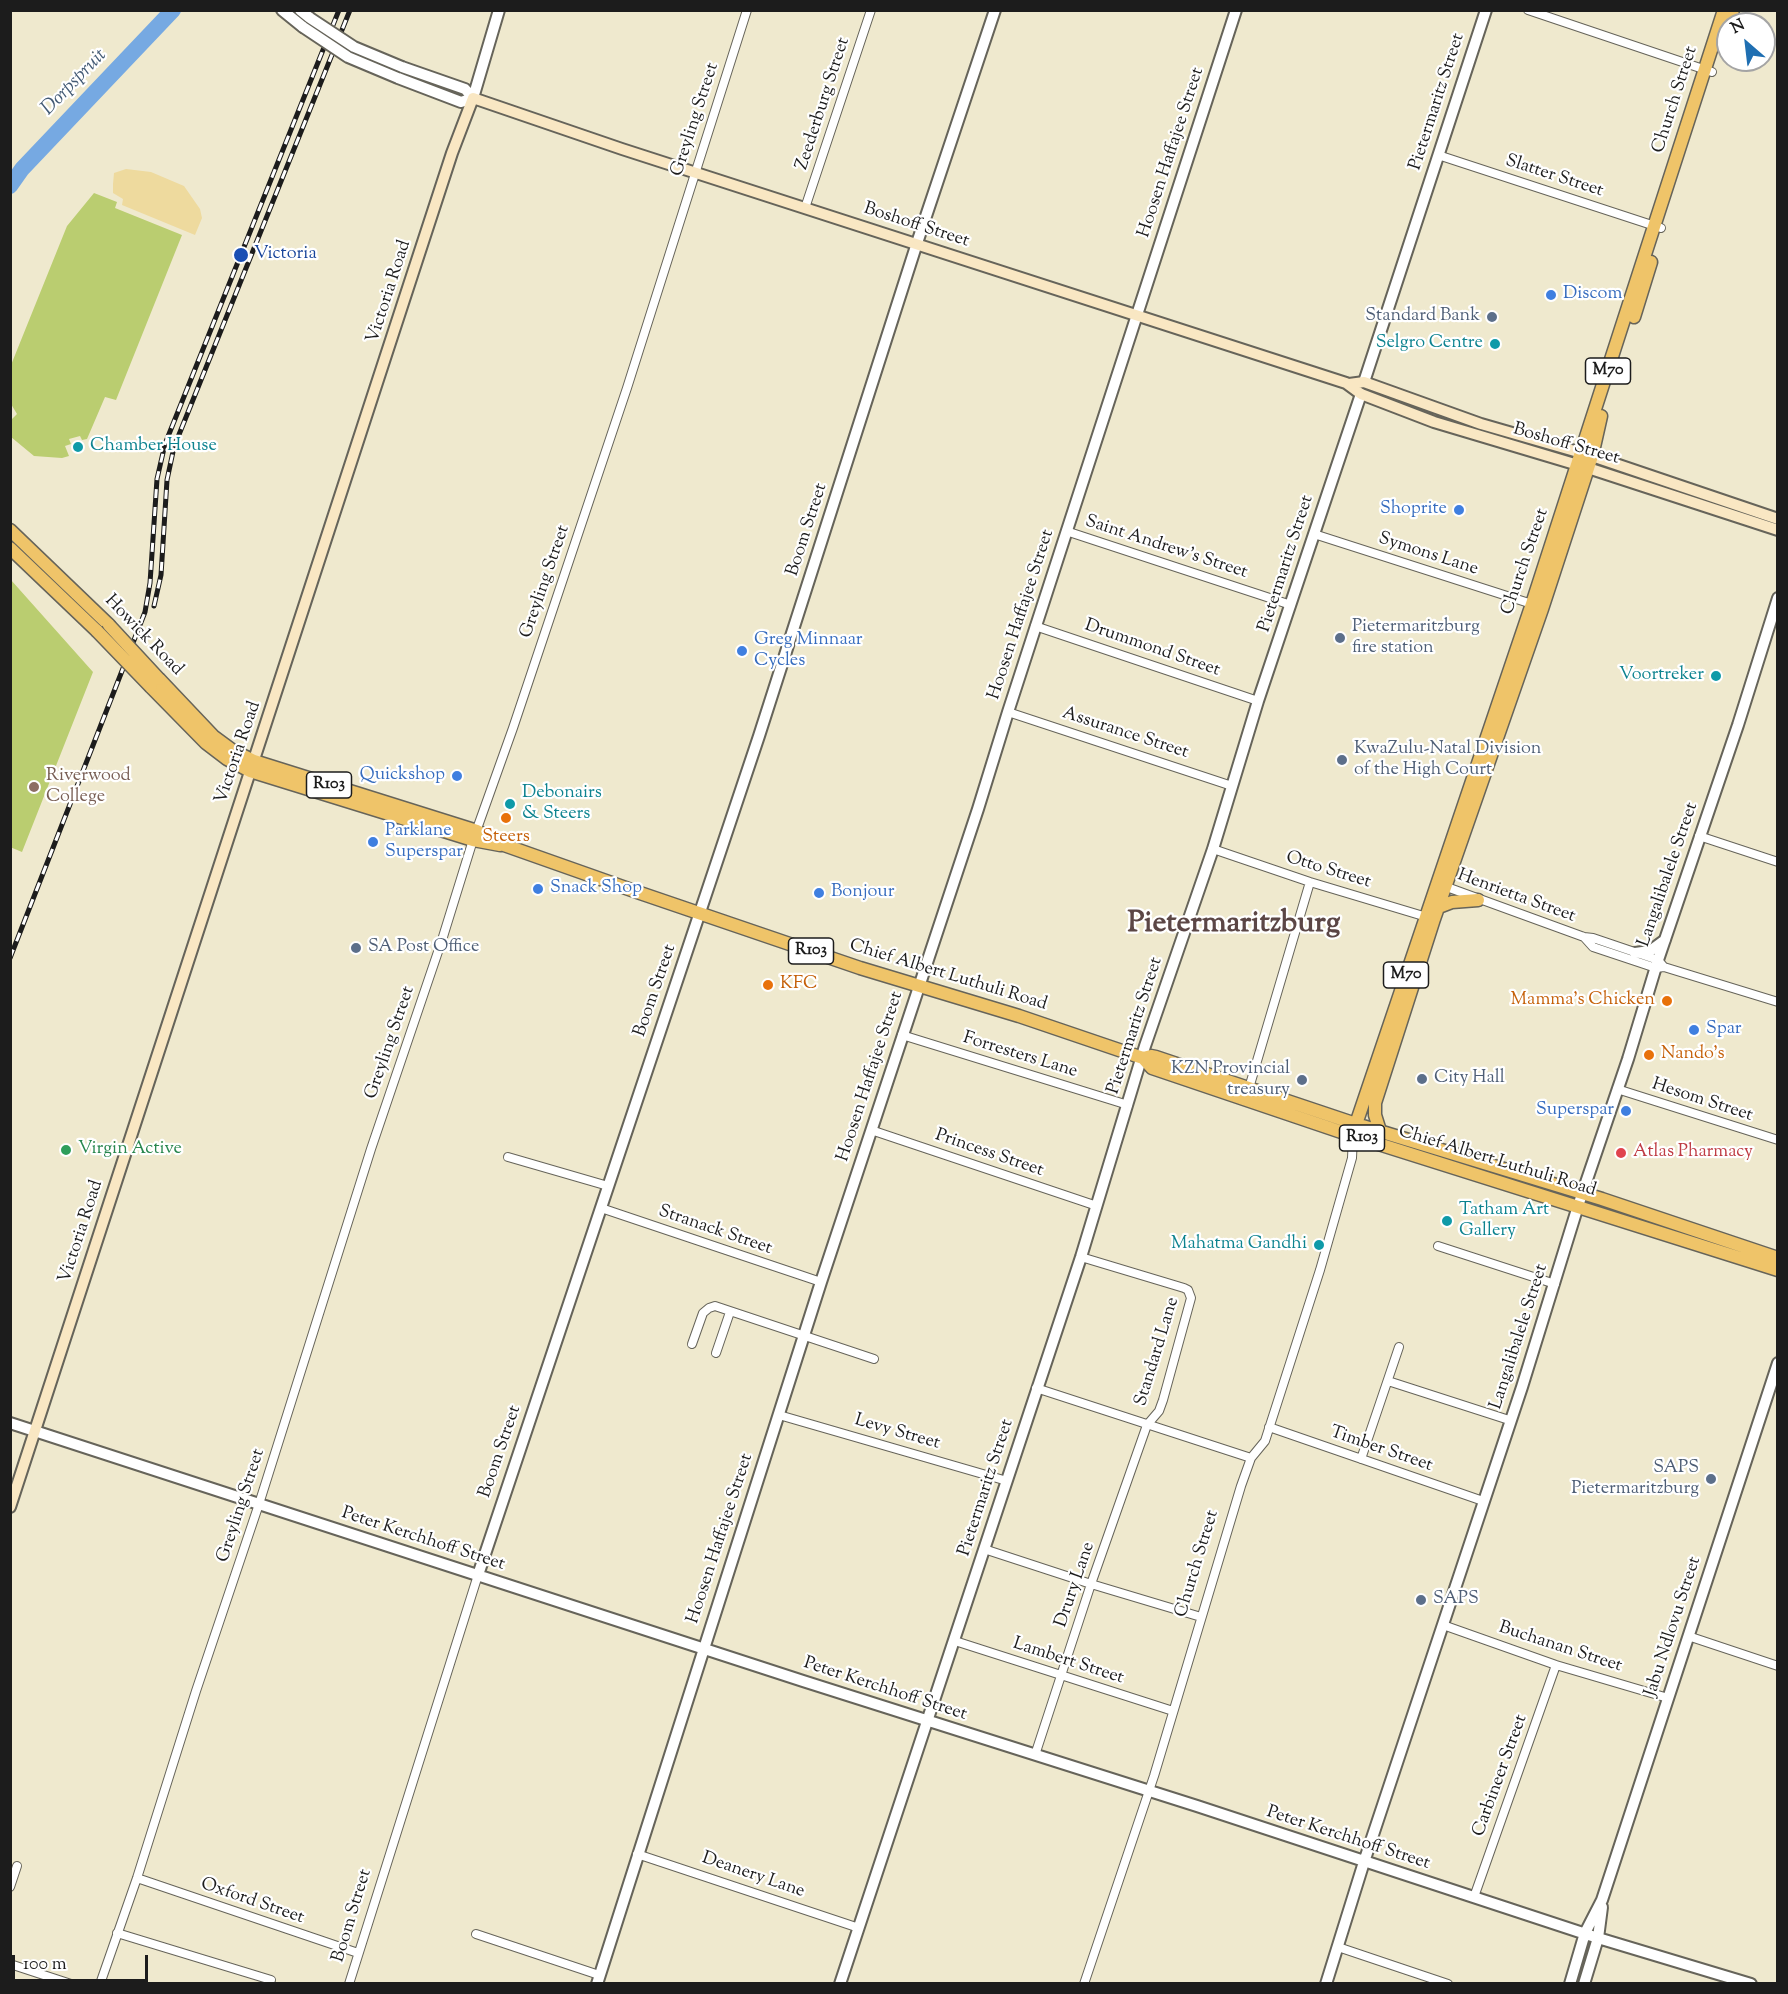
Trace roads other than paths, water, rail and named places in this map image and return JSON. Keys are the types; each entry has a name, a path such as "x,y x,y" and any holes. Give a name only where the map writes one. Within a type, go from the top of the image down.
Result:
{"main road":[{"name":"Church Street","path":"1442,886 1584,461 1708,71 1724,10"},
{"name":"Church Street","path":"1708,71 1716,52"},
{"name":"Boshoff Street","path":"473,98 622,149 917,243 1291,367 1362,388 1444,426 1584,461 1778,519"},
{"name":"Victoria Road","path":"10,1507 452,153 473,98"},
{"name":"Boshoff Street","path":"1584,461 1778,530"},
{"name":"Church Street","path":"1380,1131 1375,1115 1375,1103 1532,604 1584,461"},
{"name":"Howick Road","path":"10,530 109,625 206,744 227,759 252,766"},
{"name":"Howick Road","path":"10,548 155,683"},
{"name":"Chief Albert Luthuli Road","path":"252,766 504,845 860,968 1019,1016 1143,1058 1152,1068 1355,1130 1380,1131 1582,1192 1778,1258"},
{"path":"1433,914 1452,902 1478,900"},
{"name":"Church Street","path":"1355,1130 1433,914"},
{"name":"Chief Albert Luthuli Road","path":"1143,1058 1155,1057 1249,1088 1355,1130 1366,1140 1778,1270"}],"street":[{"path":"282,10 307,23 348,57 400,73 461,102 473,98"},
{"path":"300,10 307,23"},
{"name":"Victoria Road","path":"473,98 499,10"},
{"name":"Greyling Street","path":"100,1983 137,1878 196,1691 259,1504 371,1149 627,388 747,10"},
{"name":"Zeederburg Street","path":"805,208 871,10"},
{"name":"Boom Street","path":"349,1983 478,1575 700,914 917,243 995,10"},
{"name":"Hoosen Haffajee Street","path":"598,1979 778,1414 978,809 1035,626 1236,10"},
{"name":"Pietermaritz Street","path":"840,1983 1081,1257 1143,1058 1213,849 1258,701 1486,10"},
{"path":"1528,10 1708,71"},
{"name":"Boshoff Street","path":"400,73 465,89 473,98"},
{"name":"Slatter Street","path":"1438,155 1658,226"},
{"name":"Saint Andrew's Street","path":"1066,531 1291,605"},
{"name":"Symons Lane","path":"1314,534 1532,604"},
{"name":"Langalibalele Street","path":"1326,1983 1555,1284 1582,1192 1659,965 1665,940 1738,725 1778,598"},
{"name":"Drummond Street","path":"1035,626 1258,701"},
{"name":"Assurance Street","path":"1008,712 1232,786"},
{"path":"1699,836 1778,862"},
{"name":"Otto Street","path":"1213,849 1310,882 1433,914"},
{"path":"1249,1088 1310,882"},
{"name":"Henrietta Street","path":"1442,886 1635,953 1659,965"},
{"name":"Henrietta Street","path":"1584,937 1593,947 1778,1002"},
{"path":"1635,953 1650,951 1665,940"},
{"name":"Forresters Lane","path":"902,1035 1128,1105"},
{"name":"Hesom Street","path":"1617,1089 1778,1140"},
{"name":"Princess Street","path":"872,1130 1097,1206"},
{"name":"Church Street","path":"1084,1983 1149,1791 1251,1458 1265,1442 1320,1270 1352,1158 1355,1130"},
{"name":"Church Street","path":"1352,1158 1366,1140"},
{"path":"508,1157 608,1186"},
{"name":"Stranack Street","path":"601,1208 821,1282"},
{"path":"1438,1246 1555,1284"},
{"name":"Standard Lane","path":"1081,1257 1184,1288 1191,1294 1191,1302 1163,1400 1159,1411 1148,1425"},
{"path":"692,1344 703,1313 715,1306 874,1359"},
{"path":"716,1353 730,1312"},
{"path":"1361,1459 1399,1347"},
{"name":"Jabu Ndlovu Street","path":"1570,1983 1585,1933 1602,1900 1778,1364"},
{"path":"1388,1381 1509,1420"},
{"path":"1036,1388 1251,1458"},
{"name":"Levy Street","path":"778,1414 1007,1481"},
{"name":"Peter Kerchhoff Street","path":"10,1423 1598,1938 1751,1983"},
{"name":"Drury Lane","path":"1035,1755 1091,1584 1148,1425"},
{"name":"Timber Street","path":"1269,1427 1483,1501"},
{"path":"984,1549 1201,1617"},
{"name":"Buchanan Street","path":"1443,1625 1557,1665 1668,1698"},
{"path":"1688,1636 1778,1666"},
{"name":"Lambert Street","path":"955,1641 1173,1711"},
{"name":"Carbineer Street","path":"1474,1897 1557,1665"},
{"name":"Deanery Lane","path":"637,1854 859,1928"},
{"path":"10,1887 17,1866"},
{"name":"Oxford Street","path":"137,1878 358,1953"},
{"name":"Jabu Ndlovu Street","path":"1584,1983 1598,1938 1602,1900"},
{"path":"117,1933 271,1980"},
{"path":"476,1934 598,1979"},
{"path":"1338,1947 1448,1983"},
{"path":"10,1964 71,1983"}],"waterway":[{"name":"Dorpspruit","path":"10,186 22,169 173,10"}],"railway":[{"path":"10,958 145,612 150,583 157,479 165,444 339,10"},
{"path":"154,606 161,575 167,480 174,447 350,10"}],"place":[{"name":"Victoria","path":"241,255"},
{"name":"Discom","path":"1551,295"},
{"name":"Standard Bank","path":"1492,317"},
{"name":"Selgro Centre","path":"1495,344"},
{"name":"Chamber House","path":"78,447"},
{"name":"Shoprite","path":"1459,510"},
{"name":"Pietermaritzburg fire station","path":"1340,638"},
{"name":"Greg Minnaar Cycles","path":"742,651"},
{"name":"Voortreker","path":"1716,676"},
{"name":"KwaZulu-Natal Division of the High Court","path":"1342,760"},
{"name":"Quickshop","path":"457,776"},
{"name":"Riverwood College","path":"34,787"},
{"name":"Debonairs & Steers","path":"510,804"},
{"name":"Steers","path":"506,818"},
{"name":"Parklane Superspar","path":"373,842"},
{"name":"Snack Shop","path":"538,889"},
{"name":"Bonjour","path":"819,893"},
{"name":"SA Post Office","path":"356,948"},
{"name":"KFC","path":"768,985"},
{"name":"Mamma's Chicken","path":"1667,1001"},
{"name":"Spar","path":"1694,1030"},
{"name":"Nando's","path":"1649,1055"},
{"name":"City Hall","path":"1422,1079"},
{"name":"KZN Provincial treasury","path":"1302,1080"},
{"name":"Superspar","path":"1626,1111"},
{"name":"Virgin Active","path":"66,1150"},
{"name":"Atlas Pharmacy","path":"1621,1153"},
{"name":"Tatham Art Gallery","path":"1447,1221"},
{"name":"Mahatma Gandhi","path":"1319,1245"},
{"name":"SAPS Pietermaritzburg","path":"1711,1479"},
{"name":"SAPS","path":"1421,1600"}],"district":[{"name":"Pietermaritzburg","path":"1234,926"}]}
